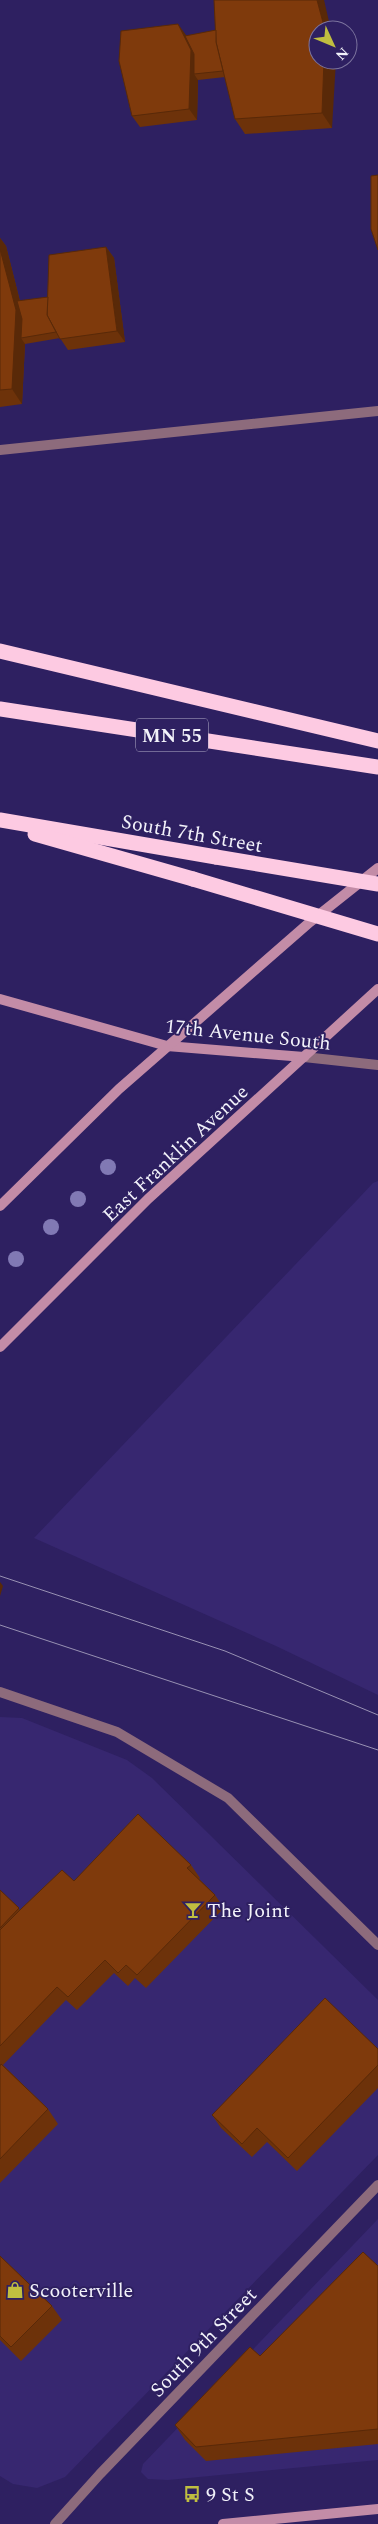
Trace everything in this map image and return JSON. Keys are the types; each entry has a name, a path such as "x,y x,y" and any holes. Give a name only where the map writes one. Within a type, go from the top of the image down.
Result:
{"highway":[{"path":"0,651 371,740"},
{"name":"MN 55","path":"0,708 378,767"},
{"name":"South 7th Street","path":"0,820 378,884"},
{"path":"0,824 378,934"}],"main road":[{"path":"0,1206 118,1089 310,922 378,868"},
{"name":"East Franklin Avenue","path":"0,1347 148,1199 378,989"},
{"name":"17th Avenue South","path":"0,999 167,1046 304,1057"},
{"path":"223,2524 378,2509"}],"street":[{"path":"0,450 378,411"},
{"name":"17th Avenue South","path":"304,1057 378,1065"},
{"path":"1,1692 117,1732 228,1798 378,1945"},
{"name":"South 9th Street","path":"55,2524 100,2474 378,2185"}],"shaded area":[{"path":"378,1181 378,1695 276,1646 34,1538 373,1183"},
{"path":"0,1717 22,1718 127,1760 152,1778 378,2000 378,2155 65,2477 37,2488 13,2484 0,2476"},
{"path":"378,2219 378,2460 168,2480 148,2479 141,2472 143,2464"}],"building":[{"path":"214,0 317,0 322,20 308,20 308,70 324,70 322,113 235,119 216,42"},
{"path":"178,24 191,50 189,109 132,116 119,61 121,31"},
{"path":"216,30 216,42 223,71 194,74 194,54 185,36"},
{"path":"378,175 378,250 371,229 371,176"},
{"path":"106,247 117,331 60,339 47,315 49,255"},
{"path":"0,249 16,310 12,389 0,390"},
{"path":"48,297 47,315 56,332 21,338 22,319 17,301"},
{"path":"138,1814 191,1865 187,1868 215,1895 137,1975 126,1965 118,1973 105,1960 68,1997 57,1987 0,2046 0,1930 62,1870 74,1881"},
{"path":"0,1890 19,1908 0,1928"},
{"path":"325,1998 378,2049 378,2065 288,2158 257,2128 242,2144 212,2115"},
{"path":"1,2064 48,2109 0,2159 0,2066"},
{"path":"363,2252 378,2266 378,2429 196,2447 175,2425 250,2347 260,2356"},
{"name":"Scooterville","path":"0,2256 52,2306 11,2347 0,2336"}],"tram line":[{"path":"0,1576 225,1651 378,1715"},
{"path":"0,1625 378,1750"}],"place":[{"name":"The Joint","path":"193,1910"},
{"name":"Scooterville","path":"15,2290"},
{"name":"9 St S","path":"192,2494"}]}
